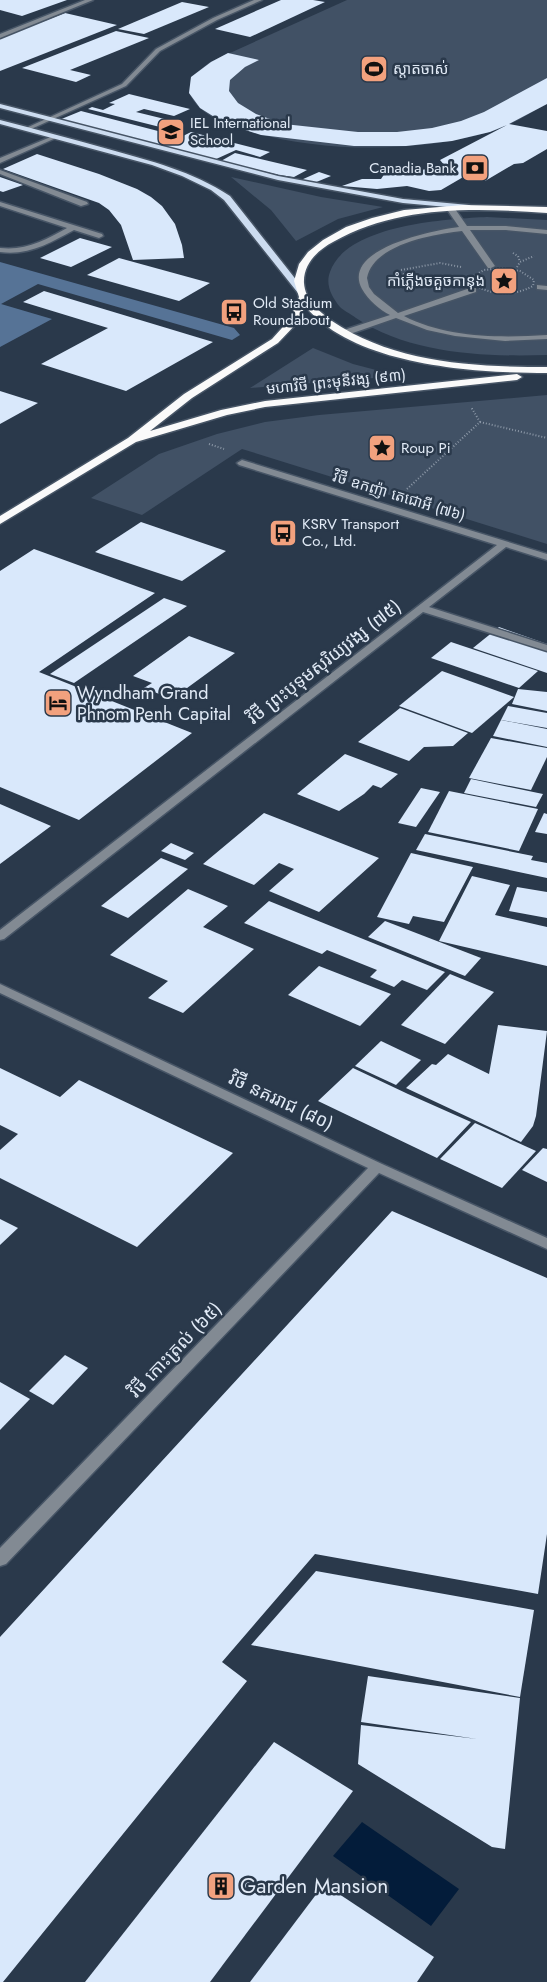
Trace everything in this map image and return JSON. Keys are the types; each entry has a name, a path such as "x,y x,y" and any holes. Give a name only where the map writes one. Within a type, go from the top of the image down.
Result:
{"highway":[{"name":"មហាវិថី ព្រះមុនីវង្ស (៩៣)","path":"0,521 132,440 188,396 275,341 295,320 302,295 300,272 304,264 318,247 329,240 372,221 409,213 469,207 547,210"},
{"path":"302,295 312,310 344,333 397,353 444,364 486,369 547,372"},
{"name":"មហាវិថី ព្រះមុនីវង្ស (៩៣)","path":"132,440 225,412 265,404 481,382 547,372"}],"main road":[{"path":"0,106 270,176 336,190 469,207"},
{"path":"0,122 161,165 212,186 227,198 302,295"},
{"path":"55,137 79,127"}],"street":[{"path":"0,36 90,0"},
{"path":"27,129 124,86 158,50 215,19 259,0"},
{"path":"0,162 55,137"},
{"path":"0,172 84,204"},
{"path":"0,204 99,236"},
{"path":"450,208 491,266"},
{"path":"0,250 15,253 27,250 72,228"},
{"path":"547,232 494,228 465,229 421,236 392,246 376,256 366,267 363,279 367,291 377,303 396,316 442,331 502,339 547,337"},
{"path":"344,333 473,290"},
{"name":"វិថី ឧកញ៉ា តេជោអី (៧៦)","path":"242,463 546,556"},
{"name":"វិថី ព្រះបុទុមសុរិយ្យវង្ស (៧៥)","path":"0,936 504,544"},
{"path":"421,608 547,648"},
{"name":"វិថី នគររាជ (៨០)","path":"0,988 376,1167 547,1244"},
{"name":"វិថី កោះត្រល់ (៦៥)","path":"0,1560 376,1167"}],"path":[{"path":"517,267 525,258 538,255"},
{"path":"425,282 394,271 440,263 463,268"},
{"path":"470,406 480,422 547,438"},
{"path":"401,494 480,422"},
{"path":"207,443 224,449"}],"shaded area":[{"name":"ស្ដាតចាស់","path":"347,0 547,0 547,104 504,127 460,139 396,147 362,148 297,142 266,136 237,127 208,114 198,106 189,93 191,77 210,62"},
{"path":"231,177 321,197 383,207 338,219 296,241 271,210"},
{"path":"487,217 547,220 547,355 473,354 424,346 377,330 342,308 332,295 328,282 330,272 340,256 355,244 376,234 423,223"},
{"path":"0,262 234,328 240,335 232,340 38,284 1,304 52,319 0,347"},
{"path":"313,348 353,364 399,376 250,388"},
{"path":"547,395 547,544 242,449 142,515 91,498 159,454 217,434 265,422 319,415"},
{"path":"362,1822 459,1889 431,1926 333,1856"}],"building":[{"path":"0,0 67,0 22,16 0,10"},
{"path":"281,0 325,2 250,37 215,29"},
{"path":"182,2 209,7 144,34 118,29"},
{"path":"65,13 117,25 0,71 0,38"},
{"path":"116,31 149,38 70,70 91,75 76,82 22,68"},
{"path":"228,53 259,60 245,67 230,80 229,91 238,103 256,114 284,124 358,132 397,132 432,128 461,121 484,112 547,78 547,104 509,124 547,131 547,149 523,163 514,164 485,181 465,176 441,190 429,191 407,186 377,189 342,186 362,179 381,179 385,173 441,168 445,166 440,160 507,125 490,132 452,141 406,146 354,146 261,135 224,123 200,108 189,93 191,77 211,62"},
{"path":"129,94 190,109 174,116 144,109 136,112 181,123 168,129 88,109 92,107 103,110 115,104 109,103"},
{"path":"81,111 181,137 191,132 270,152 260,157 236,150 214,160 59,120"},
{"path":"235,153 307,170 294,177 221,161"},
{"path":"37,154 99,174 137,189 151,197 162,206 175,224 184,258 133,260 121,225 109,210 99,203 3,169"},
{"path":"319,172 331,176 314,183 301,180"},
{"path":"0,177 23,185 3,192 0,191"},
{"path":"80,238 112,247 71,267 40,258"},
{"path":"119,258 210,283 179,301 87,275"},
{"path":"44,291 213,342 126,391 41,364 108,328 23,302"},
{"path":"0,391 38,403 0,424"},
{"path":"141,522 226,551 182,581 95,552"},
{"name":"Wyndham Grand Phnom Penh Capital","path":"34,549 155,593 39,672 192,733 79,820 0,787 0,571"},
{"path":"164,598 187,606 74,683 50,674"},
{"path":"499,627 547,644 547,673 473,648"},
{"path":"189,636 235,653 172,699 144,688 152,683 133,676"},
{"path":"451,642 538,671 519,688 431,658"},
{"path":"442,671 514,697 472,733 399,706"},
{"path":"518,689 547,692 547,711 512,704"},
{"path":"508,706 547,713 547,728 501,720"},
{"path":"400,708 468,733 453,746 424,747 409,761 358,742"},
{"path":"501,720 547,729 547,747 493,736"},
{"path":"491,738 547,748 547,757 531,790 469,778"},
{"path":"345,754 398,774 381,788 373,785 364,794 339,811 297,794"},
{"path":"471,779 543,794 536,807 464,793"},
{"path":"421,788 440,792 416,827 398,823"},
{"path":"449,791 538,809 519,851 428,832"},
{"path":"0,804 51,826 0,864"},
{"path":"264,813 379,858 319,912 269,891 294,869 279,863 254,885 203,864"},
{"path":"544,813 547,814 547,834 535,832"},
{"path":"425,834 533,856 531,860 547,863 547,878 416,850"},
{"path":"171,843 194,853 185,860 161,851"},
{"path":"411,853 473,867 444,922 413,916 409,924 377,917"},
{"path":"161,858 188,869 128,918 101,906"},
{"path":"472,876 510,885 495,915 547,927 547,966 439,941"},
{"path":"517,887 547,892 547,918 509,911"},
{"path":"188,889 228,906 203,927 254,949 183,1013 148,998 168,981 110,955"},
{"path":"269,901 445,972 427,990 402,980 394,987 370,977 377,970 327,950 322,954 244,923"},
{"path":"385,921 481,958 465,976 368,937"},
{"path":"319,966 391,994 360,1026 288,995"},
{"path":"450,974 494,992 445,1044 401,1025"},
{"path":"498,1025 547,1031 536,1116 533,1126 521,1142 406,1088 432,1064 436,1065 448,1054 489,1074"},
{"path":"381,1041 421,1060 396,1085 355,1066"},
{"path":"0,1068 60,1097 79,1080 233,1153 137,1247 0,1178 0,1150 18,1134 0,1125"},
{"path":"353,1068 471,1122 437,1158 318,1101"},
{"path":"475,1123 536,1151 502,1188 440,1159"},
{"path":"543,1148 547,1149 547,1182 522,1170"},
{"path":"392,1211 547,1278 547,1534 538,1594 315,1554 222,1662 247,1681 3,1982 0,1982 0,1637"},
{"path":"0,1219 18,1228 0,1245"},
{"path":"65,1355 88,1368 53,1405 29,1391"},
{"path":"0,1382 30,1399 0,1430"},
{"path":"316,1571 534,1610 520,1697 251,1645"},
{"path":"368,1676 520,1698 505,1849 492,1847 358,1764 361,1725 477,1739 361,1722"},
{"name":"Garden Mansion","path":"274,1742 353,1791 210,1982 85,1982"},
{"path":"324,1884 434,1957 417,1982 250,1982"}],"place":[{"name":"ស្ដាតចាស់","path":"374,69"},
{"name":"IEL International School","path":"171,132"},
{"name":"Canadia Bank","path":"475,168"},
{"name":"កាំភ្លើងចគួចកានុង","path":"504,281"},
{"name":"Old Stadium Roundabout","path":"234,312"},
{"name":"Roup Pi","path":"382,448"},
{"name":"KSRV Transport Co., Ltd.","path":"283,533"},
{"name":"Wyndham Grand Phnom Penh Capital","path":"58,703"},
{"name":"Garden Mansion","path":"221,1886"}]}
